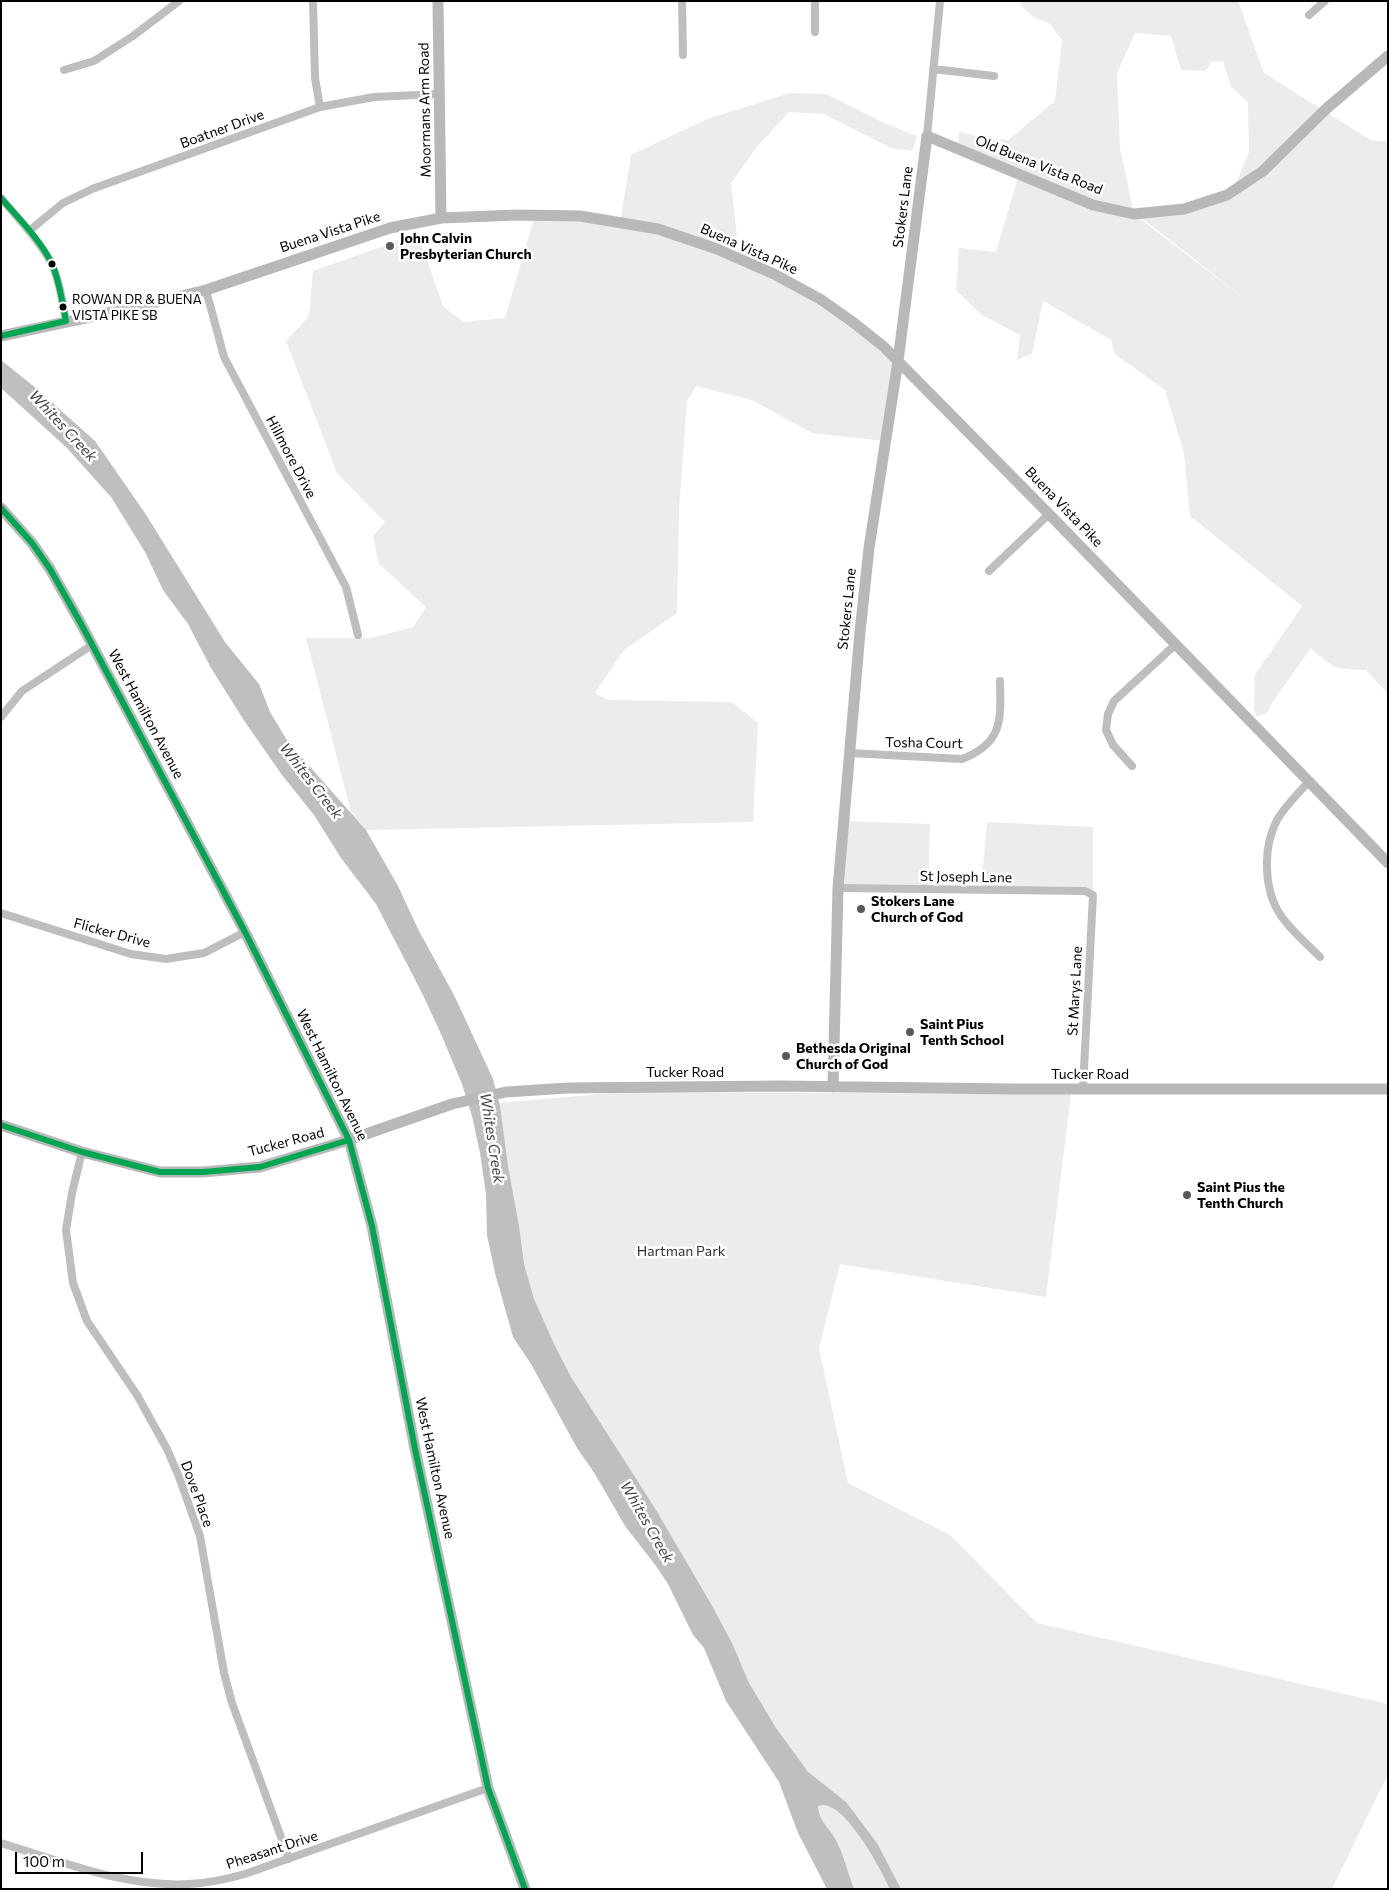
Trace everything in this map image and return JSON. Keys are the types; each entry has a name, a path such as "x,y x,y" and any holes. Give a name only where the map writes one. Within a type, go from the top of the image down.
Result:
{"street":[{"path":"64,70 94,61 133,36 178,1"},
{"path":"313,1 315,78 320,107"},
{"name":"Moormans Arm Road","path":"438,1 438,94 442,218"},
{"path":"682,1 683,55"},
{"path":"815,1 815,32"},
{"path":"927,136 940,1"},
{"path":"1309,15 1325,1"},
{"name":"Old Buena Vista Road","path":"927,136 1093,205 1134,214 1184,209 1227,194 1263,171 1326,110 1388,56"},
{"path":"933,69 994,76"},
{"name":"Boatner Drive","path":"29,231 63,203 92,189 320,107 374,97 438,94"},
{"name":"Stokers Lane","path":"833,1087 838,888 869,548 898,361 927,136"},
{"path":"1,198 29,231 48,258 59,286 66,321"},
{"name":"Buena Vista Pike","path":"6,335 206,290 390,228 442,218 518,214 580,216 658,229 717,248 774,274 820,299 854,323 898,361 1388,863"},
{"name":"Hillmore Drive","path":"206,290 224,357 342,580 358,635"},
{"name":"West Hamilton Avenue","path":"1,508 32,544 50,569 92,645 245,932 349,1140 372,1226 415,1449 488,1788 525,1889"},
{"path":"989,571 1049,514"},
{"path":"1132,766 1113,745 1109,737 1106,730 1108,714 1114,701 1176,644"},
{"path":"1,717 22,691 92,645"},
{"name":"Tosha Court","path":"850,753 962,759 978,753 989,743 998,727 1001,714 1000,681"},
{"path":"1309,781 1278,818 1270,837 1268,888 1275,906 1285,922 1320,957"},
{"name":"St Joseph Lane","path":"838,888 1084,891 1093,895"},
{"name":"St Marys Lane","path":"1083,1088 1093,895"},
{"name":"Flicker Drive","path":"1,913 131,954 166,958 204,953 245,932"},
{"name":"Tucker Road","path":"1,1125 82,1152 160,1172 203,1172 260,1167 349,1140 452,1104 506,1092 568,1088 833,1087 1388,1089"},
{"name":"Dove Place","path":"82,1152 72,1193 66,1230 73,1284 87,1321 137,1395 167,1449 179,1477 200,1536 224,1673 232,1703 289,1859"},
{"name":"Pheasant Drive","path":"1,1843 89,1870 138,1882 187,1884 218,1881 236,1877 289,1859 488,1788"}],"green space":[{"path":"1021,1 1238,1 1264,73 1372,141 1388,141 1388,694 1366,670 1341,668 1330,664 1311,648 1271,704 1268,712 1257,717 1254,710 1255,675 1302,606 1190,516 1184,453 1165,390 1115,354 1111,340 1043,301 1032,354 1017,360 1020,335 982,315 956,290 959,248 996,252 1019,174 958,149 959,132 990,139 1008,140 1055,101 1062,40 1050,24 1033,17 1021,5","holes":["1135,33 1171,36 1181,70 1206,71 1211,62 1223,61 1231,87 1248,102 1249,152 1233,191 1184,209 1137,214 1256,308 1134,214 1120,148 1117,73"]},
{"path":"790,93 826,94 884,123 917,136 912,151 891,148 824,114 789,112 757,147 731,183 737,236 718,248 774,274 898,361 885,441 812,433 752,400 696,386 687,401 679,509 677,613 624,650 595,693 608,700 732,702 758,723 753,822 366,830 351,812 306,638 372,638 413,627 426,607 379,564 373,536 385,522 337,473 286,341 309,316 313,271 418,234 443,306 463,322 505,318 535,215 620,222 631,155 707,119"},
{"path":"844,821 930,824 928,889 838,888"},
{"path":"987,822 1093,827 1093,895 981,890"},
{"name":"Hartman Park","path":"626,1092 1071,1094 1046,1297 840,1264 819,1348 848,1483 950,1535 1037,1623 1388,1704 1388,1774 1332,1889 852,1889 608,1466 523,1280 497,1103"}],"water":[{"name":"Whites Creek","path":"1,360 37,389 95,441 145,513 225,642 259,684 270,712 288,742 366,830 398,886 418,929 454,995 493,1079 500,1106 524,1264 534,1299 554,1344 571,1377 656,1510 711,1604 732,1643 749,1683 776,1728 808,1772 846,1802 877,1843 901,1889 890,1889 860,1837 838,1812 828,1806 818,1806 822,1819 838,1844 854,1889 827,1889 798,1833 779,1782 726,1701 704,1648 693,1635 668,1584 625,1526 595,1474 577,1448 531,1364 513,1337 495,1273 487,1235 486,1194 480,1153 472,1116 462,1084 423,995 376,904 341,858 314,815 282,775 245,722 211,668 188,624 163,590 145,552 111,497 66,447 1,388"}],"transit line":[{"path":"1,198 35,238 52,264 59,285 66,321 1,336"},
{"path":"1,508 32,543 50,569 80,622 245,932 349,1140 372,1226 415,1449 488,1788 525,1889"},
{"path":"1,1125 82,1152 160,1172 203,1172 260,1167 349,1140"}],"place":[{"name":"John Calvin Presbyterian Church","path":"390,246"},
{"name":"ROWAN DR & BUENA VISTA PIKE SB","path":"63,307"},
{"name":"Stokers Lane Church of God","path":"861,909"},
{"name":"Saint Pius Tenth School","path":"910,1032"},
{"name":"Bethesda Original Church of God","path":"786,1056"},
{"name":"Saint Pius the Tenth Church","path":"1187,1195"}]}
